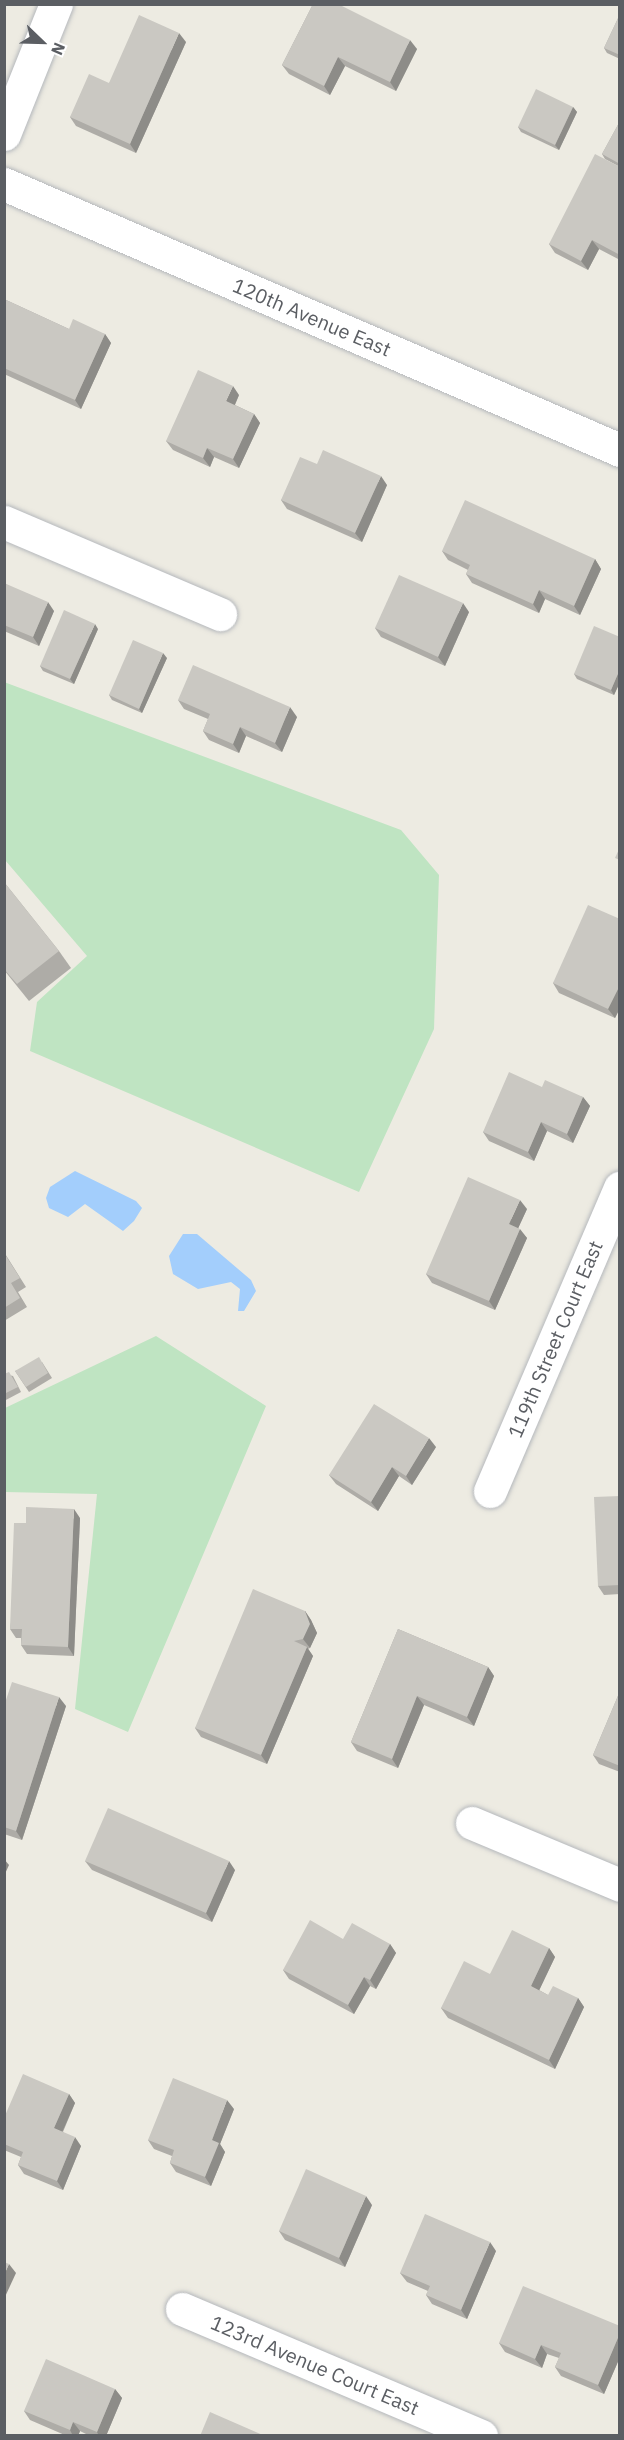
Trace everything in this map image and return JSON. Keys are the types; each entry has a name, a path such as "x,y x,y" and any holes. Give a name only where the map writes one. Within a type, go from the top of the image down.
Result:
{"street":[{"path":"4,134 57,4"},
{"name":"120th Avenue East","path":"4,184 620,450"},
{"path":"4,522 220,614"},
{"name":"119th Street Court East","path":"490,1491 620,1188"},
{"path":"472,1823 620,1886"},
{"name":"123rd Avenue Court East","path":"182,2309 480,2436"}],"green space":[{"path":"4,682 401,830 439,875 434,1029 359,1192 30,1051 37,1002 87,956 5,860"},
{"path":"156,1336 266,1406 128,1732 75,1709 97,1494 5,1492 5,1408"}],"water":[{"path":"75,1171 136,1201 142,1208 134,1221 123,1231 85,1204 68,1217 49,1208 46,1198 50,1187"},
{"path":"183,1234 197,1234 251,1280 256,1291 244,1311 238,1311 240,1289 231,1282 198,1289 173,1274 169,1256"}],"building":[{"path":"313,4 338,4 410,40 390,82 338,57 324,86 282,65"},
{"path":"620,14 620,55 604,48"},
{"path":"139,15 179,33 130,144 70,117 89,74 109,83"},
{"path":"536,89 573,107 555,145 518,127"},
{"path":"620,121 620,164 602,154"},
{"path":"595,154 620,167 620,255 592,240 581,261 549,244"},
{"path":"4,299 69,329 73,319 105,334 75,400 4,368"},
{"path":"198,370 233,386 226,401 254,414 233,459 207,448 203,458 166,441"},
{"path":"323,450 381,476 355,533 281,500 300,457 317,464"},
{"path":"465,500 595,559 574,606 539,590 533,604 466,574 470,565 442,551"},
{"path":"399,575 463,603 438,657 375,628"},
{"path":"4,583 48,602 33,637 4,625"},
{"path":"64,610 95,624 70,679 40,666"},
{"path":"594,626 620,637 620,669 611,690 574,674"},
{"path":"133,640 163,653 139,709 109,695"},
{"path":"193,665 290,707 275,743 240,727 233,744 203,731 210,714 178,700"},
{"path":"620,847 620,860 615,858"},
{"path":"4,882 59,951 17,984 4,969"},
{"path":"588,905 620,919 620,985 608,1009 553,983"},
{"path":"509,1072 542,1087 545,1080 583,1097 567,1134 541,1122 528,1152 483,1132"},
{"path":"468,1177 520,1200 509,1224 520,1229 489,1301 426,1274"},
{"path":"4,1253 20,1278 11,1283 20,1298 4,1308"},
{"path":"39,1357 48,1373 26,1387 15,1371"},
{"path":"9,1372 18,1387 4,1394 4,1374"},
{"path":"374,1404 429,1438 406,1476 392,1467 371,1502 329,1475"},
{"path":"620,1496 620,1585 598,1586 594,1497"},
{"path":"26,1507 74,1509 68,1647 21,1645 22,1629 10,1629 14,1523 26,1523"},
{"path":"253,1589 305,1611 310,1624 303,1639 294,1641 307,1647 261,1755 195,1728"},
{"path":"398,1629 488,1667 467,1717 417,1696 392,1759 351,1742"},
{"path":"12,1682 59,1697 16,1831 4,1827 4,1706"},
{"path":"620,1691 620,1766 593,1755"},
{"path":"108,1808 229,1861 206,1913 85,1861"},
{"path":"310,1920 343,1939 352,1923 390,1944 370,1980 364,1977 348,2005 283,1970"},
{"path":"512,1930 549,1948 531,1986 548,1995 553,1986 578,1998 549,2060 441,2008 464,1961 490,1974"},
{"path":"23,2074 69,2094 54,2128 75,2137 57,2181 18,2165 23,2152 4,2144 4,2118"},
{"path":"173,2078 227,2100 212,2140 219,2143 205,2177 170,2163 174,2150 148,2140"},
{"path":"306,2169 366,2196 339,2258 279,2231"},
{"path":"425,2214 490,2242 461,2310 426,2295 430,2286 400,2273"},
{"path":"4,2262 9,2264 4,2275"},
{"path":"523,2286 620,2326 620,2333 598,2385 555,2367 561,2353 541,2345 535,2359 499,2343"},
{"path":"46,2359 115,2389 97,2432 73,2422 70,2430 24,2411"},
{"path":"210,2412 265,2436 200,2436"}]}
